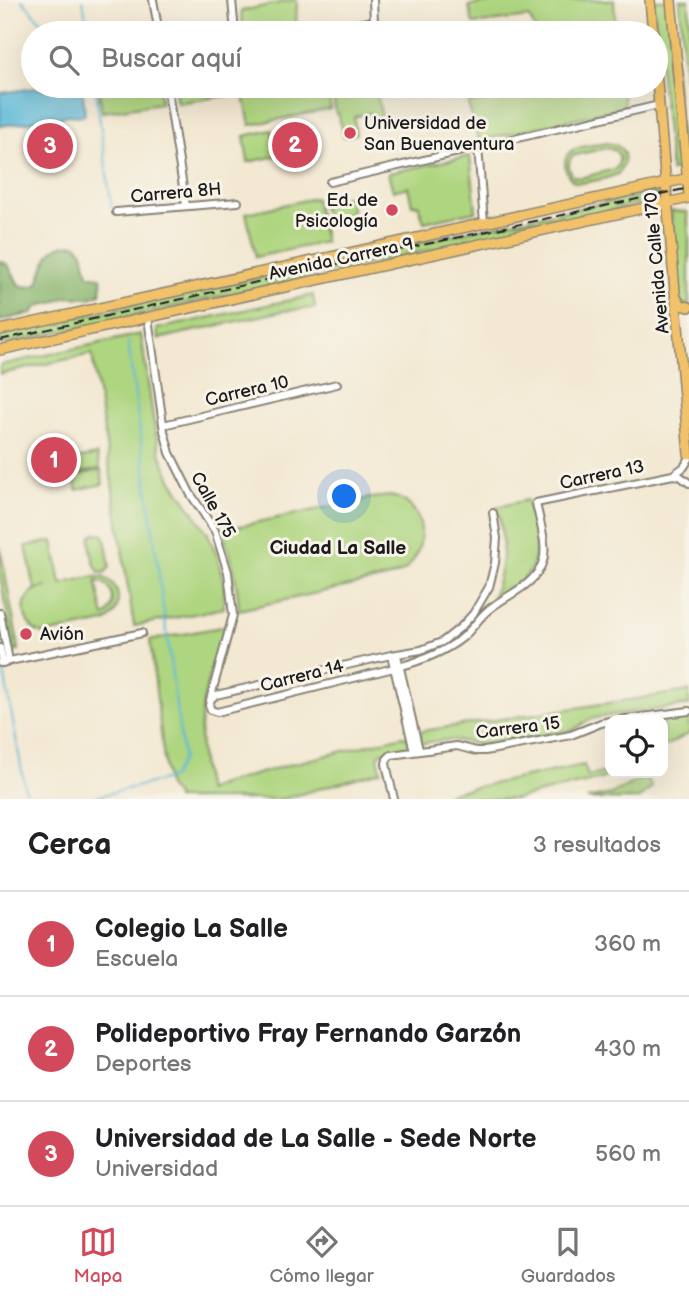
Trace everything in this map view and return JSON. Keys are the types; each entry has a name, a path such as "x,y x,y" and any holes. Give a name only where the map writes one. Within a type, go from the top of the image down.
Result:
{"main road":[{"path":"650,0 652,21"},
{"path":"671,0 684,83 689,197"},
{"name":"Avenida Calle 170","path":"658,98 676,294 685,331 680,344 689,456"},
{"path":"646,188 656,178 664,163"},
{"name":"Avenida Carrera 9","path":"0,330 688,179"},
{"name":"Avenida Carrera 9","path":"0,350 689,197"},
{"path":"648,207 659,211 669,221"},
{"path":"676,294 681,306 689,307"},
{"path":"685,411 689,432"}],"street":[{"path":"153,0 157,21"},
{"path":"232,0 234,21"},
{"path":"373,0 374,21"},
{"path":"169,98 186,206"},
{"path":"330,182 659,105"},
{"path":"478,147 484,223"},
{"name":"Carrera 8H","path":"116,212 238,202"},
{"name":"Calle 175","path":"148,318 163,425 170,453 202,513 215,531 228,572 233,615 209,705"},
{"name":"Carrera 10","path":"163,425 337,384"},
{"path":"673,475 684,467 689,456"},
{"path":"673,475 680,476 689,483"},
{"name":"Carrera 13","path":"490,608 528,583 542,562 545,551 536,503 673,475"},
{"path":"209,705 216,695 421,650 442,642 461,627 489,587 497,538 493,513"},
{"path":"472,614 490,608"},
{"name":"Carrera 14","path":"209,705 211,710 217,712 423,660 463,637 490,608"},
{"path":"0,613 4,662"},
{"path":"4,662 142,633"},
{"path":"0,648 4,662"},
{"path":"394,655 417,751"},
{"path":"657,715 689,711"},
{"name":"Carrera 15","path":"394,799 386,764 391,755 457,746 485,751 571,736 605,722"}],"green space":[{"path":"297,0 296,21 242,21 241,11"},
{"path":"503,0 614,0 615,21 531,21 529,17 472,21 469,6"},
{"path":"653,0 669,0 683,169 671,171 663,98 668,98 668,21 655,21"},
{"path":"680,0 689,0 689,77 684,78"},
{"path":"100,98 160,98 161,103 102,112"},
{"path":"176,98 211,98 177,103"},
{"path":"244,98 329,98 331,109 250,125"},
{"path":"333,98 378,98 382,117 372,119 370,113 354,117 356,134 344,137"},
{"path":"495,98 623,98 624,107 479,141 468,104"},
{"path":"272,130 277,156 248,162 244,136"},
{"path":"606,143 618,146 624,153 624,163 618,174 584,182 575,182 568,176 565,161 569,153 581,147","holes":["606,148 615,150 620,157 615,169 580,178 573,176 570,171 572,156"]},
{"path":"470,156 476,211 424,222 418,204 412,205 408,187 393,191 388,173"},
{"path":"656,192 657,200 0,345 0,334"},
{"path":"348,196 352,213 326,220 321,202"},
{"path":"315,198 325,242 256,257 246,213"},
{"path":"671,211 687,212 689,305 681,304"},
{"path":"76,244 83,252 88,275 101,277 100,294 90,298 67,297 42,305 32,313 0,321 0,261 8,265 19,285 29,287 37,285 52,251 58,247"},
{"path":"313,295 315,308 283,311 158,339 157,329"},
{"path":"141,334 161,456 172,481 207,532 218,557 224,586 224,608 134,626 92,354 0,374 0,365"},
{"path":"97,455 100,469 74,474 71,460"},
{"path":"101,470 103,484 77,490 74,476"},
{"path":"390,496 411,507 420,526 419,549 404,571 386,578 239,610 234,569 221,530"},
{"path":"527,500 534,533 535,558 523,579 493,597 503,552 497,507"},
{"path":"96,533 105,538 110,567 105,573 99,572 92,555 91,536"},
{"path":"53,541 61,584 91,577 108,580 117,591 118,598 118,605 111,617 105,622 45,634 33,629 26,618 27,599 33,592 47,587 35,589 26,546","holes":["96,581 102,582 110,590 113,601 109,613 104,617"]},
{"path":"0,546 19,650 14,652 0,575"},
{"path":"226,626 210,674 201,715 201,748 207,791 292,764 403,736 410,741 419,738 421,731 689,691 689,705 605,715 589,720 573,730 487,745 445,740 408,746 381,753 378,756 381,771 283,799 175,799 177,798 167,785 150,640"},
{"path":"689,715 689,734 668,744 668,718"},
{"path":"584,765 588,776 605,772 605,777 601,779 515,799 436,799 457,791"},
{"path":"643,778 652,787 638,799 587,799 611,794"}],"water":[{"path":"21,90 21,98 83,98 85,114 0,126 0,93"}],"waterway":[{"path":"22,0 40,21"},
{"path":"83,0 86,21"},
{"path":"97,98 112,210"},
{"path":"86,799 172,778 183,757 128,342"},
{"path":"4,672 27,799"}],"railway":[{"path":"0,340 689,188"}],"place":[{"name":"Universidad de San Buenaventura","path":"350,133"},
{"name":"Polideportivo Fray Fernando Garzón","path":"295,145"},
{"name":"Universidad de La Salle - Sede Norte","path":"50,146"},
{"name":"Ed. de Psicología","path":"392,210"},
{"name":"Colegio La Salle","path":"54,460"},
{"name":"Avión","path":"26,634"}],"district":[{"name":"Ciudad La Salle","path":"338,548"}]}
